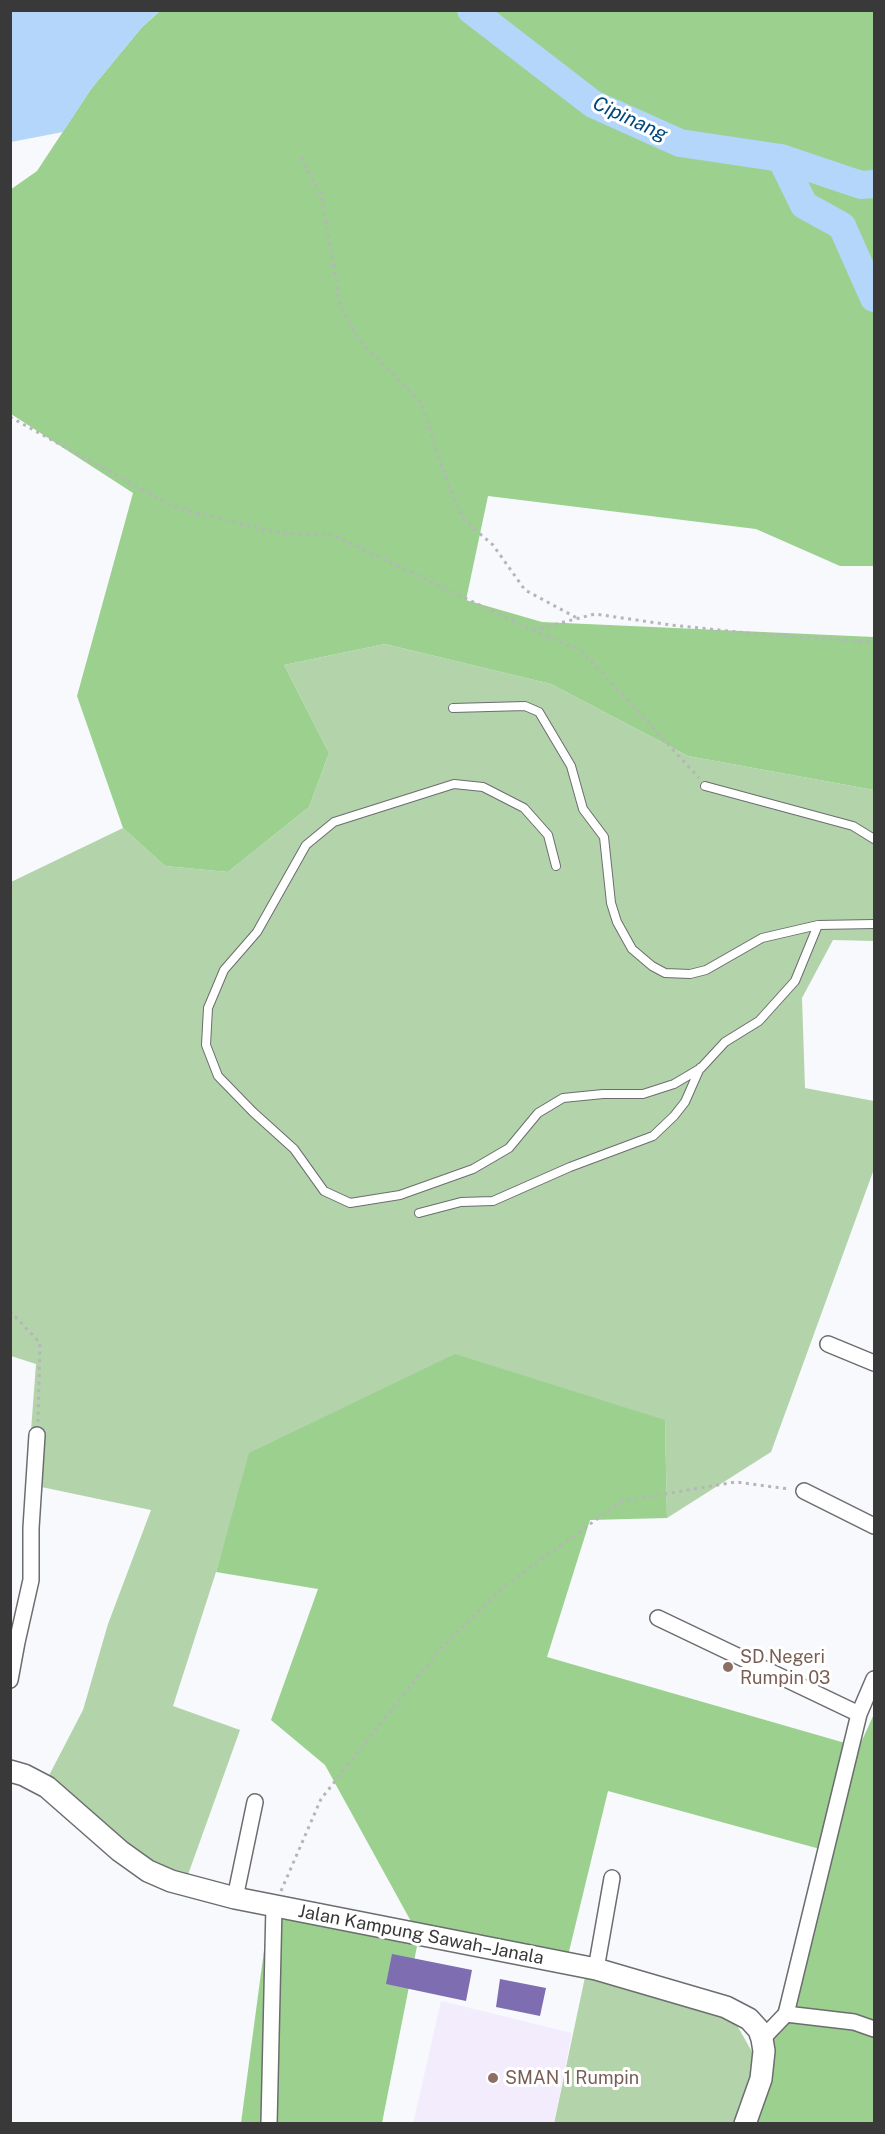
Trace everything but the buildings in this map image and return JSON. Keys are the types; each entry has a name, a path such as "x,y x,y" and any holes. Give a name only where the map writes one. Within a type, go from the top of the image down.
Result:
{"main road":[{"name":"Jalan Kampung Sawah–Janala","path":"10,1772 24,1775 47,1787 120,1851 148,1871 171,1881 235,1898 596,1969 726,2007 749,2019 759,2030 762,2039"},
{"path":"745,2124 760,2079 764,2051 762,2039"}],"street":[{"path":"828,1344 874,1363"},
{"path":"10,1680 31,1580 31,1527 37,1436"},
{"path":"804,1491 874,1526"},
{"path":"658,1618 859,1714"},
{"path":"762,2039 786,2014 859,1714 874,1679"},
{"path":"235,1898 255,1802"},
{"path":"596,1969 612,1878"},
{"path":"269,2124 274,1906"},
{"path":"786,2014 854,2022 874,2029"}],"lane":[{"path":"453,708 525,705 539,712 571,766 583,809 604,837 611,903 617,922 632,949 652,966 665,973 690,974 706,970 762,938 818,925 874,924"},
{"path":"556,866 548,835 524,808 483,787 454,784 334,822 306,845 257,932 224,970 208,1008 206,1045 218,1076 294,1149 324,1191 350,1203 400,1195 473,1169 509,1148 538,1113 563,1098 603,1094 643,1094 674,1084 700,1068 725,1042 759,1021 795,981 818,925"},
{"path":"705,786 853,826 874,839"},
{"path":"419,1213 461,1202 493,1201 570,1167 653,1136 674,1116 685,1101 700,1068"}],"path":[{"path":"301,158 321,195 342,307 359,340 420,401 448,484 464,520 493,545 525,590 578,618"},
{"path":"10,417 176,508 279,533 333,535 532,630 582,651 705,786"},
{"path":"532,630 595,614 671,626 874,642"},
{"path":"10,1311 40,1343 37,1436"},
{"path":"274,1906 321,1799 439,1650 507,1584 622,1501 735,1482 804,1491"}],"shaded area":[{"name":"SMAN 1 Rumpin","path":"441,2001 572,2033 554,2123 413,2124"}],"green space":[{"path":"160,11 874,11 874,566 840,566 756,529 488,496 466,600 542,622 874,637 874,790 688,756 551,684 385,644 284,665 329,753 309,807 228,872 165,866 123,828 77,696 133,493 11,414 10,190 37,171 91,89 142,27"},
{"path":"385,644 551,684 688,756 874,790 874,941 833,940 802,998 805,1088 874,1101 874,1169 771,1452 667,1518 665,1420 250,1453 216,1572 173,1706 240,1730 185,1883 123,1860 43,1787 83,1710 108,1624 151,1510 27,1484 36,1364 11,1356 11,882 123,828 165,866 228,872 309,807 329,753 284,665"},
{"path":"455,1354 665,1420 667,1518 590,1520 547,1657 859,1747 874,1714 874,2123 739,2123 831,1852 608,1791 565,1968 419,1936 325,1765 271,1720 318,1589 216,1572 249,1453"},
{"path":"269,1913 419,1936 382,2123 241,2123"},
{"path":"585,1977 734,2020 759,2064 739,2123 554,2124"}],"water":[{"path":"11,10 160,11 142,27 91,89 63,132 11,142"}],"waterway":[{"name":"Cipinang","path":"471,10 593,104 680,143 781,158 861,185 874,184"},
{"name":"Cipinang","path":"781,158 804,205 842,226 874,298"}],"place":[{"name":"SD Negeri Rumpin 03","path":"728,1667"},
{"name":"SMAN 1 Rumpin","path":"493,2078"}]}
